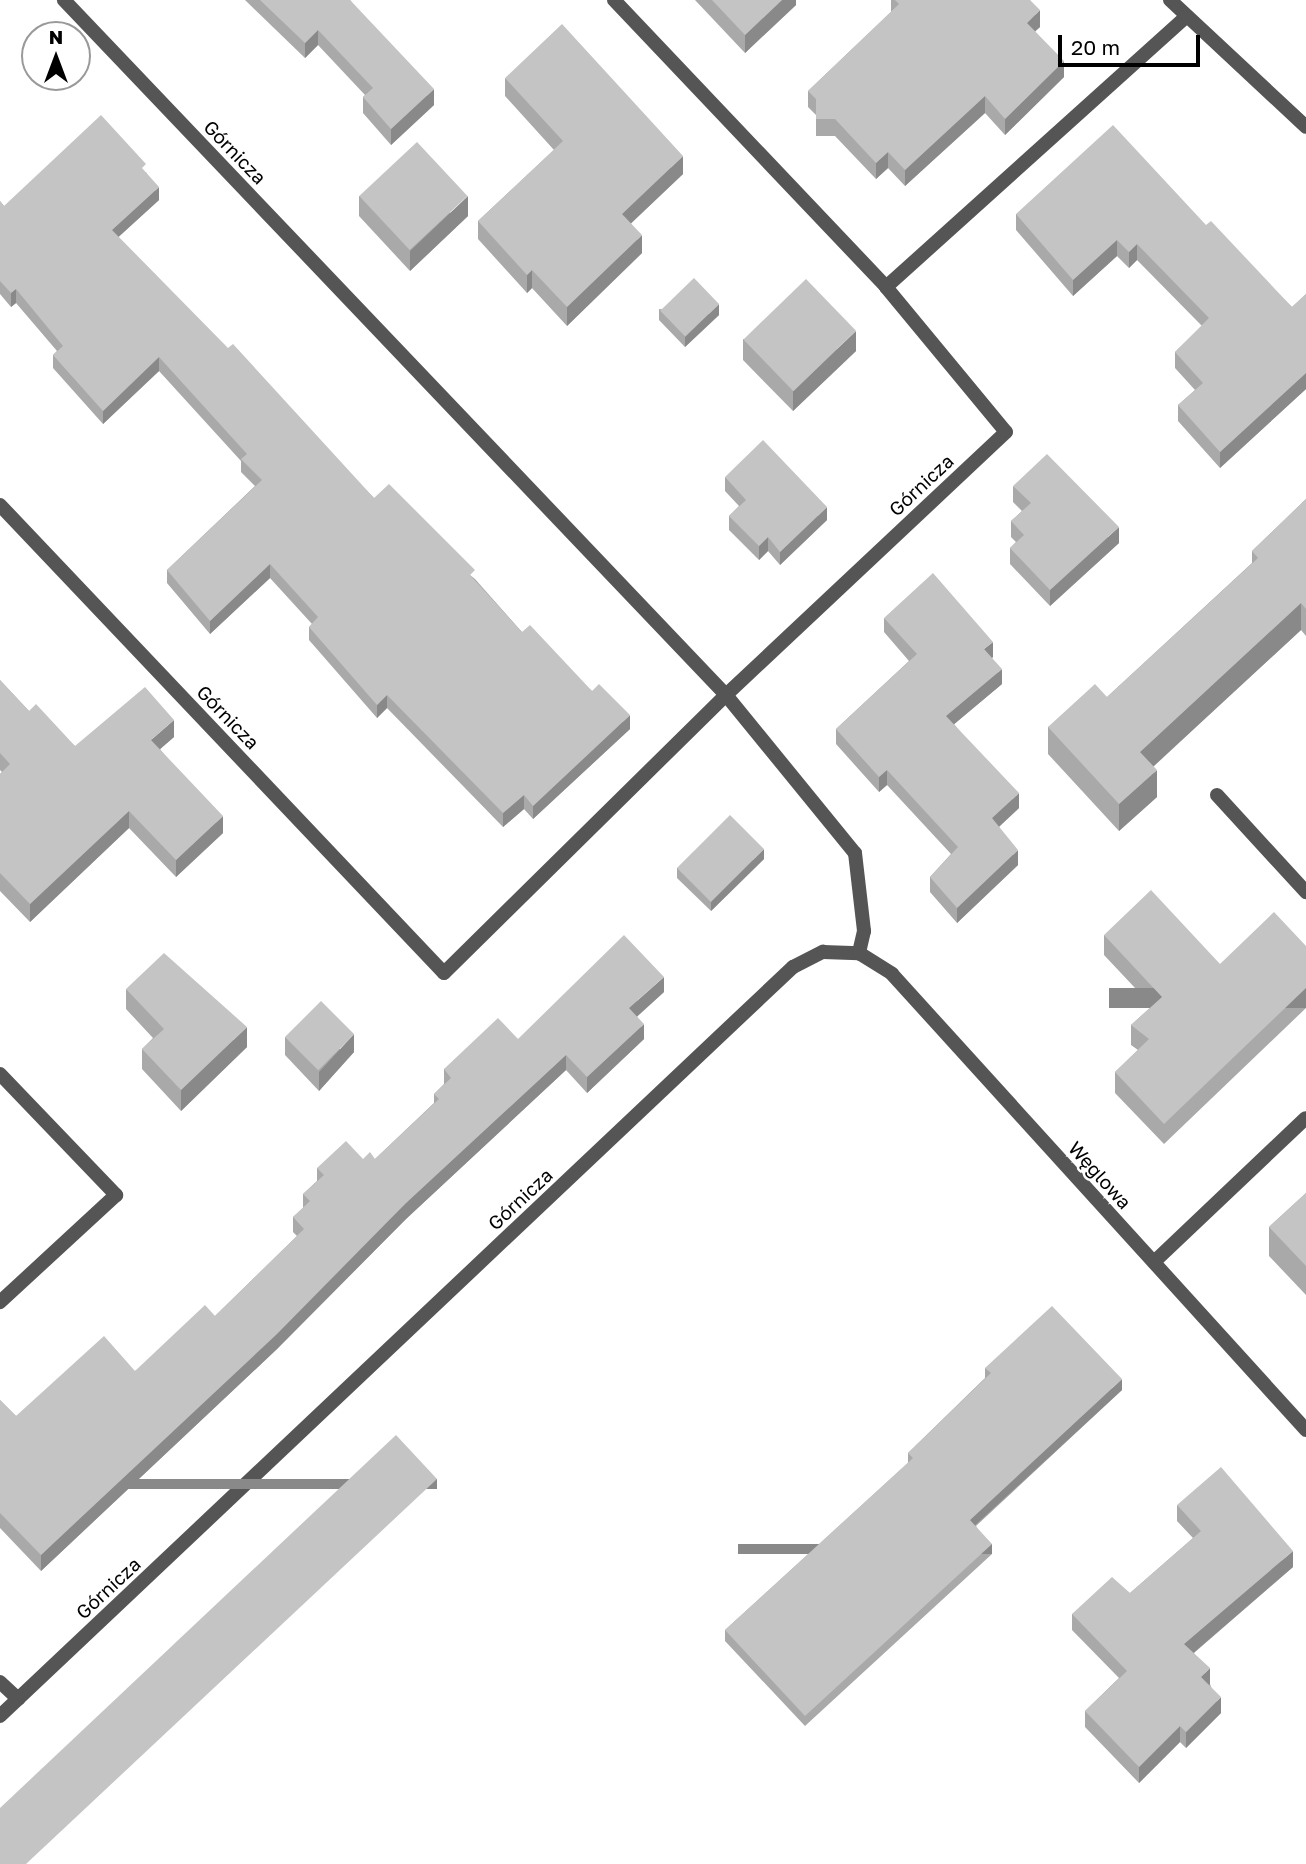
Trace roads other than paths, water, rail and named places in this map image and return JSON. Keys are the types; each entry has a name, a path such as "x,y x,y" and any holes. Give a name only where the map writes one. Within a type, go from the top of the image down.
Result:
{"street":[{"name":"Górnicza","path":"0,1716 793,967 823,952 859,953 863,931 855,853 726,695 64,0"},
{"name":"Górnicza","path":"0,505 444,973 726,695 1006,432 886,287 614,0"},
{"path":"1170,0 1306,127"},
{"path":"886,287 1186,17"},
{"path":"1217,795 1306,891"},
{"name":"Węglowa","path":"859,953 892,974 1306,1430"},
{"path":"0,1074 116,1195 0,1302"},
{"path":"1154,1262 1306,1118"},
{"path":"0,1682 18,1699"}]}
